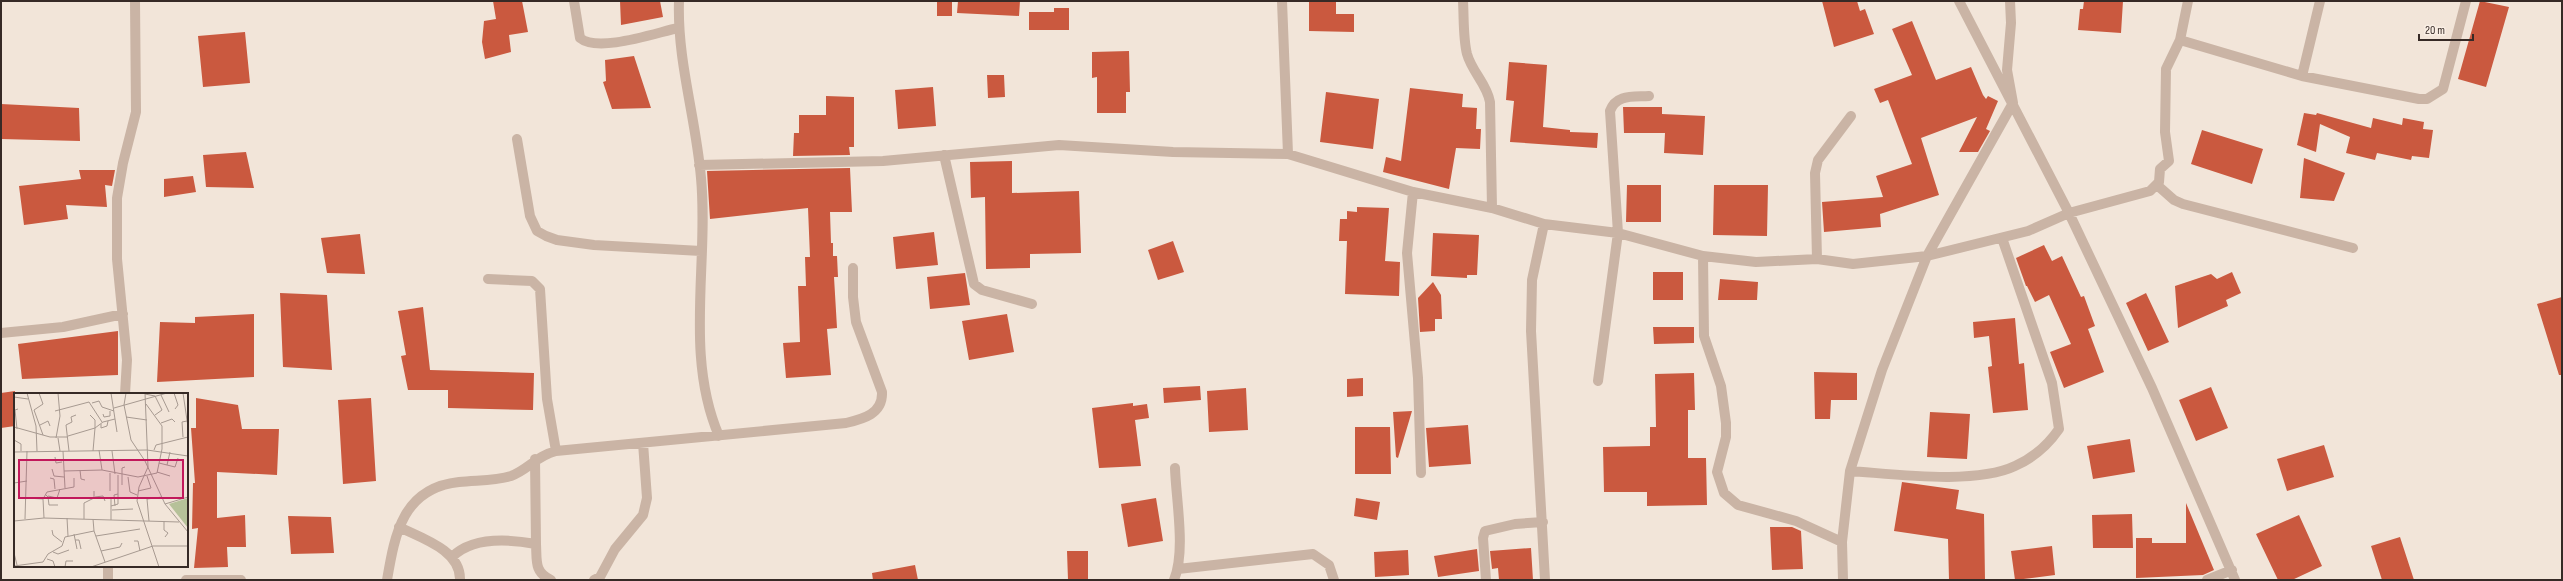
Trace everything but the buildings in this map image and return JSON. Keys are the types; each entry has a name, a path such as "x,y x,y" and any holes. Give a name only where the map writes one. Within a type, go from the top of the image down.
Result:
{"street":[{"path":"125,393 127,360 117,259 117,198 123,163 136,112 135,1"},
{"path":"574,1 580,38 592,44 613,43 678,28"},
{"path":"679,1 678,28 700,165 702,199 701,345 706,392 719,436"},
{"path":"1282,1 1288,154"},
{"path":"1463,1 1467,54 1476,73 1488,90 1490,102 1492,208"},
{"path":"1959,1 1966,12 1986,57 2013,103 2069,213 2152,388 2234,575 2207,580"},
{"path":"1843,580 1842,542 1850,471 1882,370 1927,256 2013,103 2007,70 2011,23 2010,1"},
{"path":"2157,186 2160,169 2169,161 2165,132 2166,69 2180,40 2188,1"},
{"path":"2302,76 2320,1"},
{"path":"2180,40 2302,76 2419,100 2430,97 2442,89 2466,1"},
{"path":"1598,381 1618,233 1610,111 1612,105 1621,98 1649,96"},
{"path":"1817,260 1815,173 1818,160 1851,116"},
{"path":"517,139 530,216 537,231 557,240 594,245 701,251"},
{"path":"700,165 883,160 1059,145 1173,152 1288,154 1413,192 1492,208 1544,224 1618,233 1703,256 1756,262 1817,260 1853,264 1927,256 2002,238 2028,231 2069,213 2140,195 2157,186"},
{"path":"944,155 974,284 982,290 1032,304"},
{"path":"2157,186 2174,200 2183,204 2353,248"},
{"path":"1413,192 1407,253 1411,317 1418,378 1417,410 1421,473"},
{"path":"1544,224 1532,280 1531,307 1533,388 1546,580"},
{"path":"1850,471 1930,476 1976,475 2002,471 2016,466 2035,454 2048,444 2060,429 2052,383 2002,238"},
{"path":"1703,256 1704,336 1721,386 1726,423 1726,437 1717,472 1724,493 1738,505 1796,521 1842,542"},
{"path":"387,580 391,553 399,527 414,502 431,488 444,484 510,476 535,459 556,451 846,423 860,419 876,410 882,399 882,392 856,322 853,297 853,268"},
{"path":"488,279 532,281 540,289 546,393 556,451"},
{"path":"1,333 63,327 123,314"},
{"path":"594,580 600,577 615,549 643,515 647,498 643,443"},
{"path":"535,459 537,566 541,576 551,580"},
{"path":"1174,580 1178,570 1175,468"},
{"path":"1486,580 1483,538 1485,531 1543,522"},
{"path":"399,527 435,545 452,557 459,569 460,580"},
{"path":"452,557 460,550 476,544 505,541 536,544"},
{"path":"1178,570 1313,554 1329,565 1334,580"},
{"path":"108,567 108,580"},
{"path":"186,580 242,580"}]}
